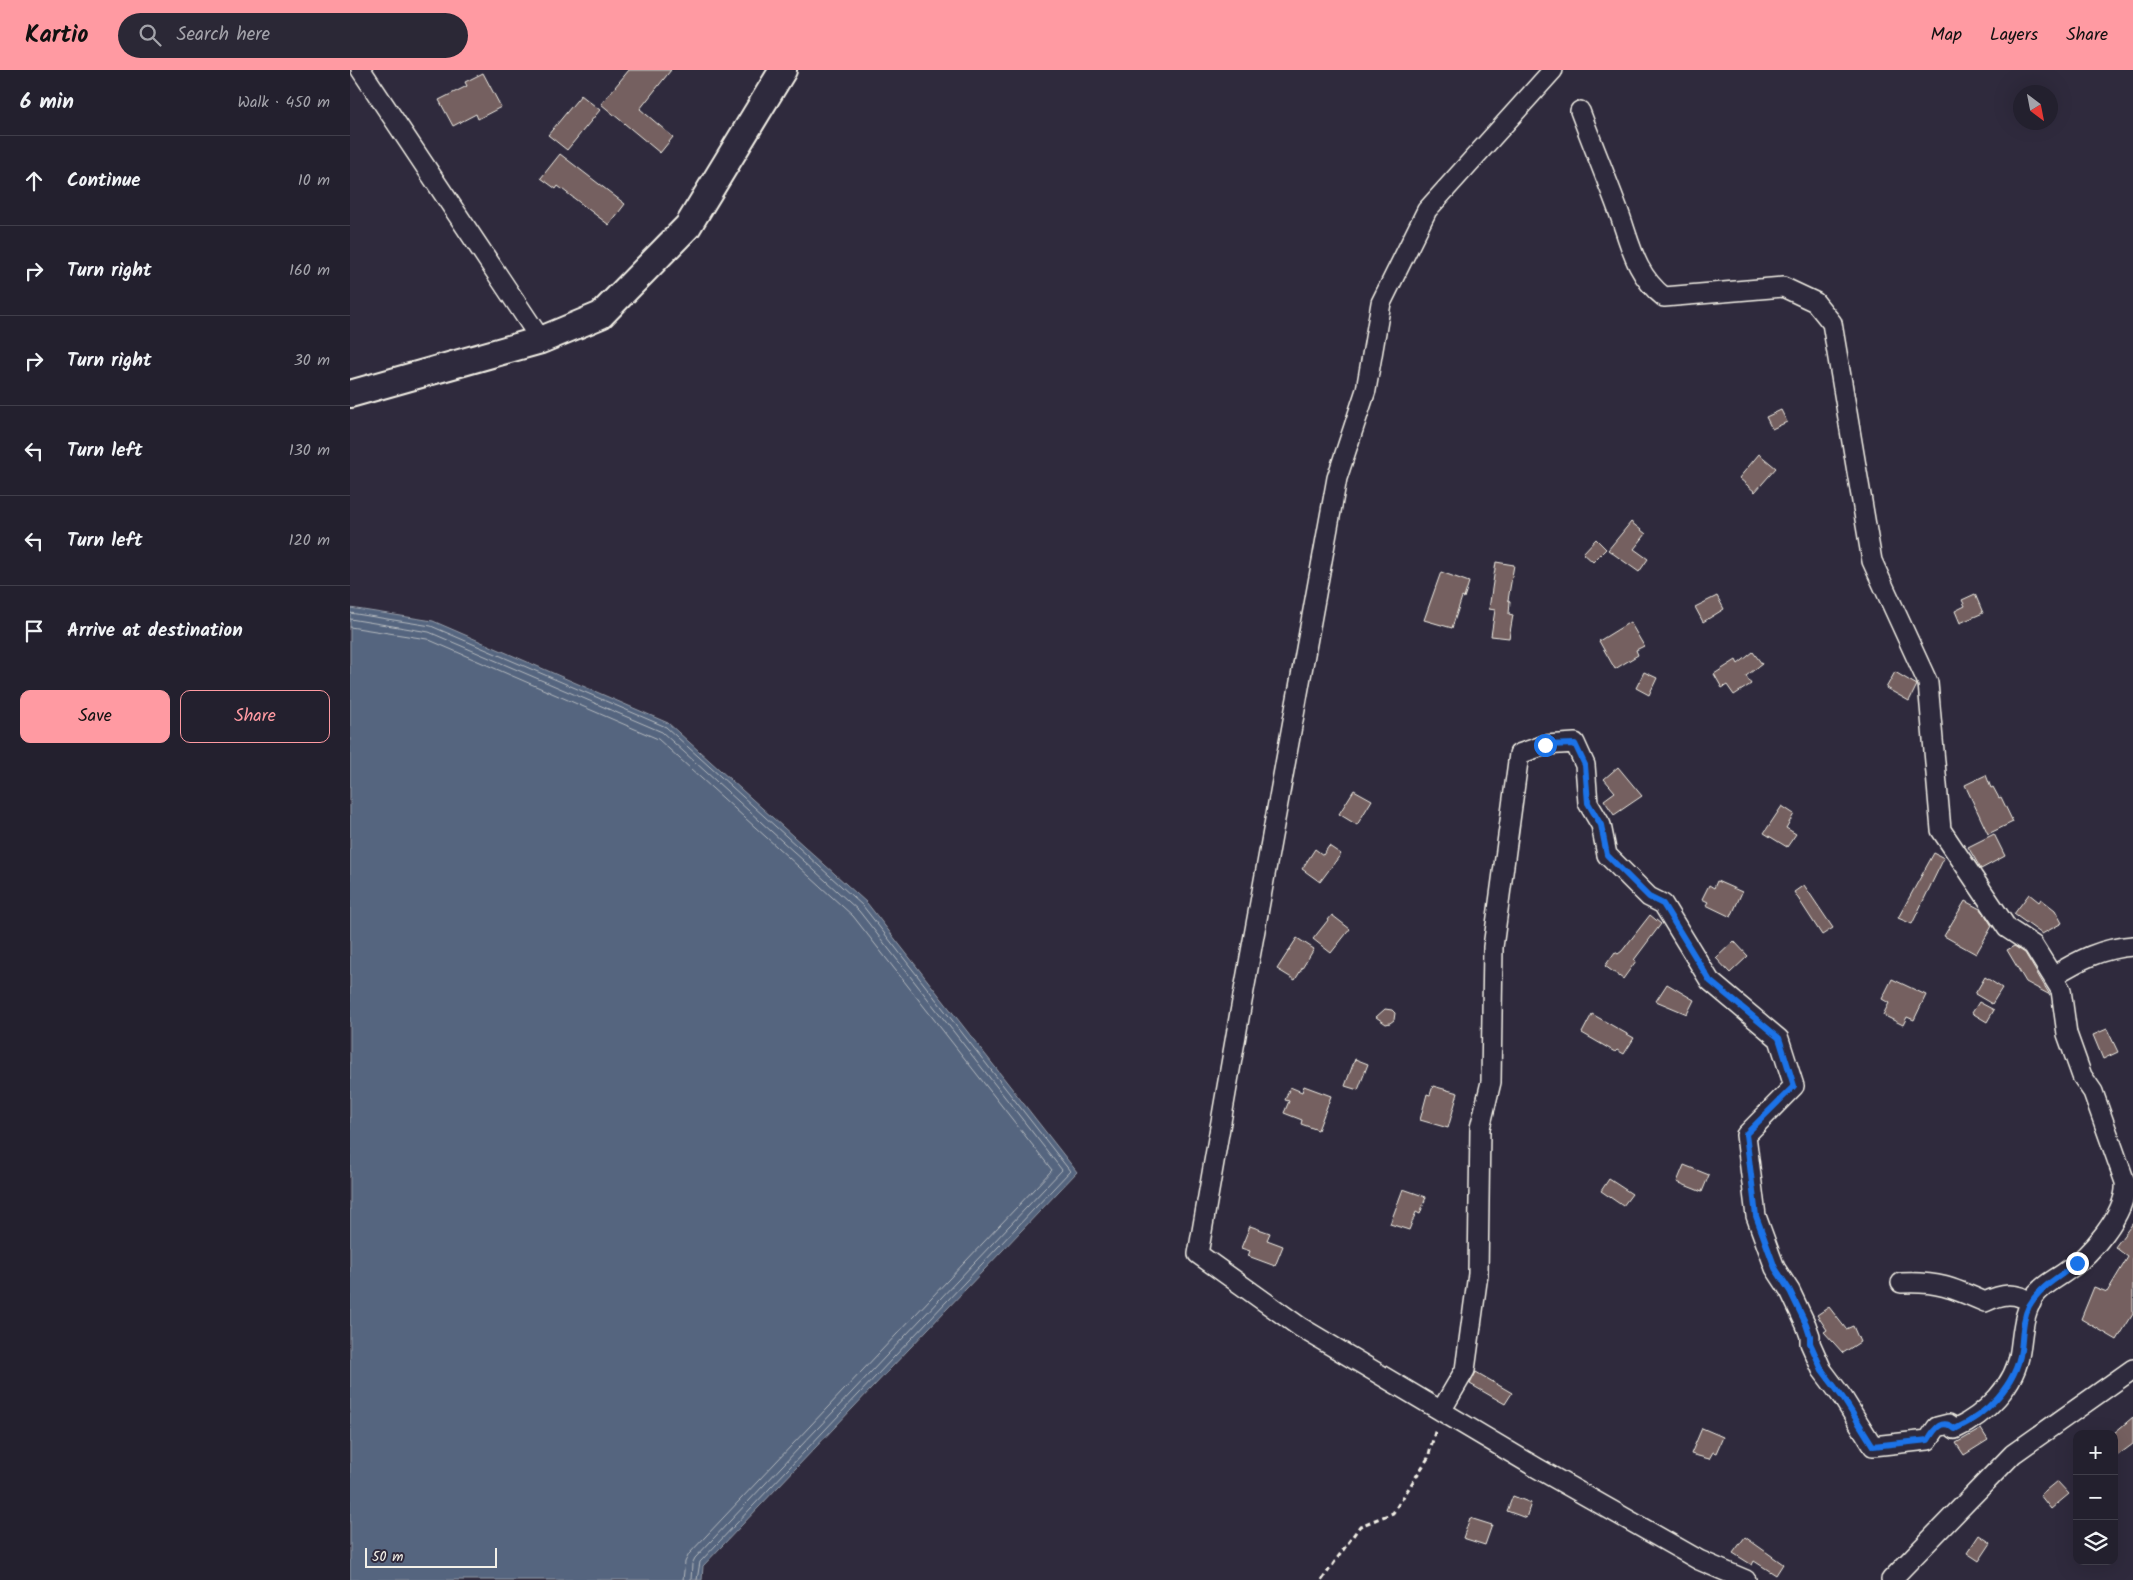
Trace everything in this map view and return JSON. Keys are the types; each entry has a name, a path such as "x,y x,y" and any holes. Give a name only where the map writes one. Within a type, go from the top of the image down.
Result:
{"street":[{"path":"361,70 541,340"},
{"path":"350,394 541,340 601,315 688,226 783,70"},
{"path":"1553,70 1427,210 1381,303 1366,390 1338,478 1242,999 1198,1254 1300,1327 1441,1411 1699,1560 1746,1580"},
{"path":"1441,1411 1465,1370 1478,1274 1480,1128 1491,1082 1492,947 1519,754 1545,745 1575,744 1585,765 1588,803 1601,825 1607,855 1649,897 1663,904 1710,981 1779,1038 1794,1086 1746,1134 1756,1216 1775,1268 1790,1291 1806,1324 1810,1343 1822,1370 1843,1398 1873,1446 1928,1440 1937,1427 1942,1424 1949,1424 1955,1429 1968,1423 1988,1406 2008,1385 2018,1362 2022,1329 2031,1304 2052,1279 2064,1274 2093,1247 2116,1218 2126,1192 2125,1182 2093,1092 2082,1076 2067,1034 2061,990 2033,945 2007,928 1942,830 1928,683 1872,561 1832,322 1816,302 1783,287 1664,297 1650,286 1634,258 1618,208 1580,111"},
{"path":"2053,976 2095,953 2113,947 2133,946"},
{"path":"1901,1283 1925,1283 1952,1287 1985,1302 1995,1297 2014,1294 2024,1297 2031,1304"},
{"path":"1891,1580 2013,1454 2133,1369"}],"path":[{"path":"1322,1580 1360,1526 1393,1513 1428,1458 1441,1411"}],"water":[{"path":"350,608 433,621 668,723 867,903 1077,1172 703,1566 702,1580 350,1580"}],"building":[{"path":"629,70 671,70 640,109 673,137 660,153 601,104"},
{"path":"483,73 501,107 478,119 476,114 453,126 439,100 467,86 465,82"},
{"path":"581,95 600,110 567,150 548,135"},
{"path":"560,154 625,204 609,225 558,186 556,189 541,178"},
{"path":"1781,410 1787,422 1772,429 1766,417"},
{"path":"1759,454 1776,468 1755,492 1739,478"},
{"path":"1631,522 1646,534 1634,549 1648,559 1639,572 1608,550"},
{"path":"1596,539 1606,549 1593,562 1583,553"},
{"path":"1496,562 1514,565 1508,600 1510,601 1509,614 1513,615 1509,638 1491,636 1495,610 1489,609"},
{"path":"1441,572 1469,582 1452,628 1424,620"},
{"path":"1975,594 1983,613 1960,623 1955,611 1965,606 1962,600"},
{"path":"1717,596 1724,609 1703,622 1695,607"},
{"path":"1630,622 1644,646 1636,650 1638,655 1615,669 1599,641"},
{"path":"1753,652 1762,664 1746,676 1751,684 1734,695 1727,685 1722,688 1714,674 1736,660 1738,664"},
{"path":"1644,672 1657,678 1649,695 1636,688"},
{"path":"1895,672 1917,685 1909,701 1886,688"},
{"path":"1618,767 1642,796 1614,815 1604,800 1615,792 1604,779"},
{"path":"1986,775 1991,788 1993,787 1999,798 2001,797 2013,822 1988,834 1965,785"},
{"path":"1354,790 1372,800 1357,825 1339,814"},
{"path":"1782,806 1794,814 1786,828 1796,834 1787,847 1764,833"},
{"path":"1994,834 2005,856 1981,869 1968,847"},
{"path":"1329,846 1341,854 1320,882 1302,869 1315,849 1323,855"},
{"path":"1934,853 1944,858 1912,924 1898,918"},
{"path":"1717,881 1742,892 1731,917 1706,905 1708,902 1702,899 1709,885 1714,888"},
{"path":"1804,885 1833,928 1822,935 1794,892"},
{"path":"2029,894 2039,902 2041,899 2055,910 2062,923 2042,934 2014,914"},
{"path":"1965,901 1982,910 1992,926 1976,954 1944,936"},
{"path":"1332,915 1350,929 1331,953 1313,939"},
{"path":"1650,915 1661,924 1634,960 1636,961 1623,979 1605,966 1615,952 1618,954 1622,951"},
{"path":"1297,938 1314,949 1295,980 1277,969"},
{"path":"1734,941 1748,956 1730,973 1716,958"},
{"path":"2014,946 2025,953 2050,995 2026,982 2007,950"},
{"path":"1985,977 2002,988 1992,1004 1975,994"},
{"path":"1892,979 1926,995 1914,1020 1907,1017 1903,1025 1883,1015 1889,1003 1882,999"},
{"path":"1667,984 1694,1000 1687,1014 1656,1001"},
{"path":"1979,1002 1994,1010 1987,1022 1972,1013"},
{"path":"1385,1009 1392,1010 1395,1013 1394,1020 1386,1024 1376,1017"},
{"path":"1592,1014 1634,1038 1624,1054 1617,1050 1615,1052 1582,1033"},
{"path":"2107,1029 2118,1052 2103,1059 2093,1035"},
{"path":"1355,1059 1368,1064 1358,1090 1345,1086"},
{"path":"1304,1086 1331,1096 1318,1130 1301,1124 1302,1120 1284,1113 1289,1101 1285,1100 1290,1087 1302,1092"},
{"path":"1433,1086 1458,1093 1448,1128 1420,1120 1427,1094 1430,1095"},
{"path":"1684,1165 1709,1175 1702,1192 1677,1182"},
{"path":"1609,1179 1632,1194 1623,1206 1601,1191"},
{"path":"1403,1189 1426,1197 1420,1214 1416,1212 1409,1230 1390,1224"},
{"path":"2133,1223 2133,1314 2117,1340 2081,1319 2094,1287 2107,1292 2128,1257 2115,1247"},
{"path":"1250,1226 1270,1233 1267,1240 1283,1246 1275,1266 1248,1256 1250,1251 1241,1248"},
{"path":"1829,1307 1846,1329 1853,1326 1860,1342 1843,1353 1824,1332 1827,1330 1817,1315"},
{"path":"1476,1372 1512,1393 1505,1404 1470,1384"},
{"path":"2133,1417 2133,1444 2118,1455 2118,1430"},
{"path":"1702,1428 1723,1437 1716,1453 1713,1452 1709,1459 1691,1454"},
{"path":"1981,1429 1988,1440 1964,1455 1956,1443"},
{"path":"2057,1481 2069,1494 2051,1509 2040,1495"},
{"path":"1513,1496 1531,1503 1526,1518 1507,1511"},
{"path":"1470,1518 1492,1525 1485,1545 1463,1538"},
{"path":"1979,1535 1991,1543 1979,1561 1967,1553"},
{"path":"1745,1537 1783,1564 1776,1575 1754,1561 1752,1565 1733,1553"}],"route":[{"path":"1545,745 1575,744 1585,765 1588,803 1601,825 1607,855 1649,897 1663,904 1710,981 1779,1038 1794,1086 1746,1134 1756,1216 1775,1268 1790,1291 1806,1324 1816,1359 1853,1412 1873,1446 1928,1440 1937,1427 1942,1424 1949,1424 1955,1429 1968,1423 1988,1406 2008,1385 2018,1362 2022,1329 2028,1308 2036,1294 2052,1279 2064,1274 2077,1263"}]}
